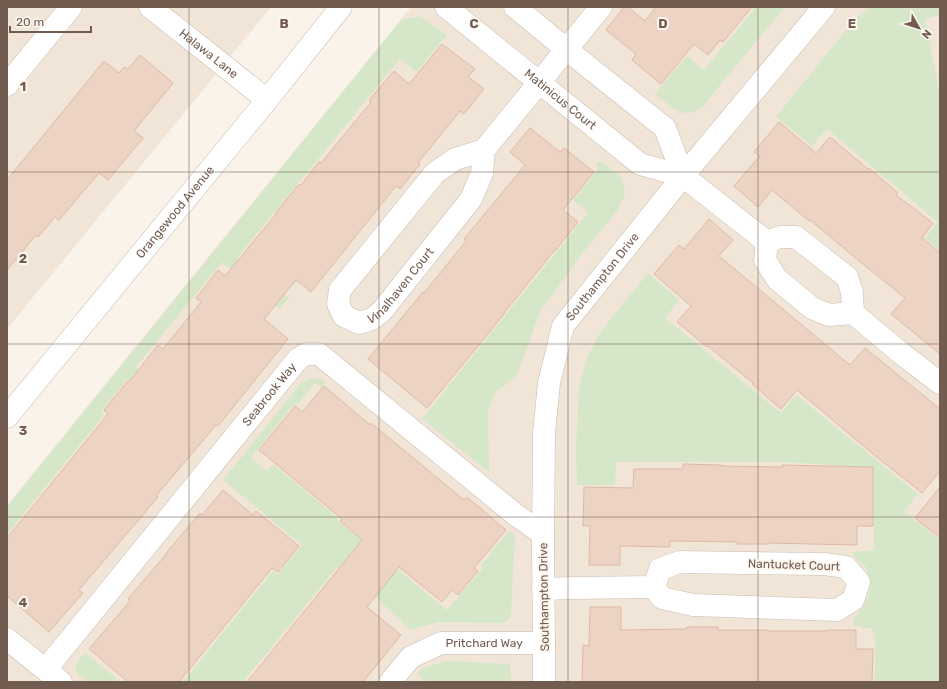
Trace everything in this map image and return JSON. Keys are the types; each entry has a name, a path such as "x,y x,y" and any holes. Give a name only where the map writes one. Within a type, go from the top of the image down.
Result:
{"street":[{"path":"7,85 71,7"},
{"name":"Halawa Lane","path":"150,7 267,100"},
{"name":"Orangewood Avenue","path":"7,417 267,100 341,7"},
{"name":"Matinicus Court","path":"446,7 640,164 682,176 767,242"},
{"path":"515,7 665,128 682,176"},
{"path":"484,150 601,7"},
{"name":"Southampton Drive","path":"544,682 544,433 549,383 563,326 682,176 824,7"},
{"name":"Vinalhaven Court","path":"484,150 482,173 471,199 382,311 372,319 359,323 344,316 338,304 340,290 435,173 455,159 484,150"},
{"path":"853,313 852,292 847,278 796,237 780,237 767,242 765,260 777,278 812,308 829,315 853,313 902,354 940,383"},
{"name":"Seabrook Way","path":"53,676 298,359 306,354 319,354 516,515 543,534"},
{"name":"Nantucket Court","path":"680,562 831,565 846,567 859,582 852,600 837,610 692,605 662,598 654,587 660,569 680,562"},
{"path":"543,589 654,587"},
{"path":"7,639 53,676"},
{"name":"Pritchard Way","path":"390,682 411,656 441,643 544,643"}],"shaded area":[{"path":"7,7 271,7 7,329"},
{"path":"411,7 940,7 940,682 7,682 7,505"}],"green space":[{"path":"756,7 785,7 701,108 694,112 682,112 671,107 655,94 687,56 704,70"},
{"path":"870,7 938,7 940,15 925,19 940,95 940,251 925,239 938,222 827,129 812,146 776,117 856,18"},
{"path":"420,16 447,35 416,72 400,59 237,258 289,298 279,309 222,262 136,367 148,377 139,387 128,379 101,411 104,415 7,534 7,507 401,20"},
{"path":"600,161 622,178 625,195 617,211 585,250 540,311 517,376 496,392 488,411 489,472 422,419 588,213 573,200 599,168 596,165"},
{"path":"648,273 679,300 665,318 781,413 796,395 918,494 904,511 940,540 940,682 875,682 875,636 871,628 854,626 854,618 866,603 870,591 866,567 853,556 852,552 874,550 873,468 785,462 616,462 615,485 577,485 576,449 579,386 587,358 601,331"},
{"path":"312,378 321,379 326,383 321,387 315,383 296,406 294,404 251,458 267,471 273,464 338,518 337,520 447,610 483,568 481,565 509,531 515,535 511,615 509,619 502,623 439,622 410,630 376,597 337,567 243,682 183,682 273,571 277,575 302,545 223,480 302,382"},
{"path":"85,653 117,679 115,682 87,682 76,672 76,663"},
{"path":"446,661 510,664 511,682 427,682 418,675 420,670 424,668"}],"building":[{"path":"624,7 628,7 645,21 656,7 752,7 723,42 720,40 708,55 694,44 661,84 632,60 636,54 606,30"},
{"path":"442,44 475,69 468,77 484,89 464,114 460,111 418,163 420,164 400,189 396,186 311,292 296,280 264,319 288,339 218,426 216,425 156,496 158,497 79,590 83,593 49,632 7,596 7,538 108,414 104,410 128,381 129,382 158,345 163,349 201,302 196,298 218,270 225,276 299,184 301,185 319,162 321,163 371,102 369,100 394,71 409,84"},
{"path":"140,55 173,83 134,131 143,138 108,180 99,173 59,220 55,217 38,237 36,235 7,270 7,180 104,61 119,73 124,67 128,69"},
{"path":"779,122 816,153 830,137 898,193 896,195 933,223 922,238 940,253 940,354 891,314 905,298 810,220 809,221 772,190 758,207 734,186 760,156 754,152"},
{"path":"530,128 560,152 564,148 594,172 563,210 578,222 427,408 368,359 423,292 424,293 466,241 464,239 525,165 510,152"},
{"path":"709,219 733,240 719,256 850,365 865,348 940,409 940,471 922,493 797,390 781,409 752,384 753,383 677,322 691,306 654,274 679,245 684,249"},
{"path":"324,386 464,500 467,497 506,530 474,568 478,571 458,595 452,590 442,602 399,567 367,607 401,635 363,682 247,682 362,540 340,521 342,519 259,450 295,406 302,412"},
{"path":"683,464 782,467 782,465 873,467 873,526 857,526 857,545 768,543 737,544 737,542 670,541 670,547 620,546 620,565 589,565 590,526 583,526 584,487 633,488 634,469 683,469"},
{"path":"940,487 940,538 915,518"},
{"path":"223,490 253,515 256,511 299,546 278,572 272,568 179,682 128,682 89,649 130,601 128,599 167,552 200,513 202,515"},
{"path":"590,607 621,607 621,630 718,627 718,630 856,630 856,649 873,649 872,682 582,682 583,645 589,646"}]}
